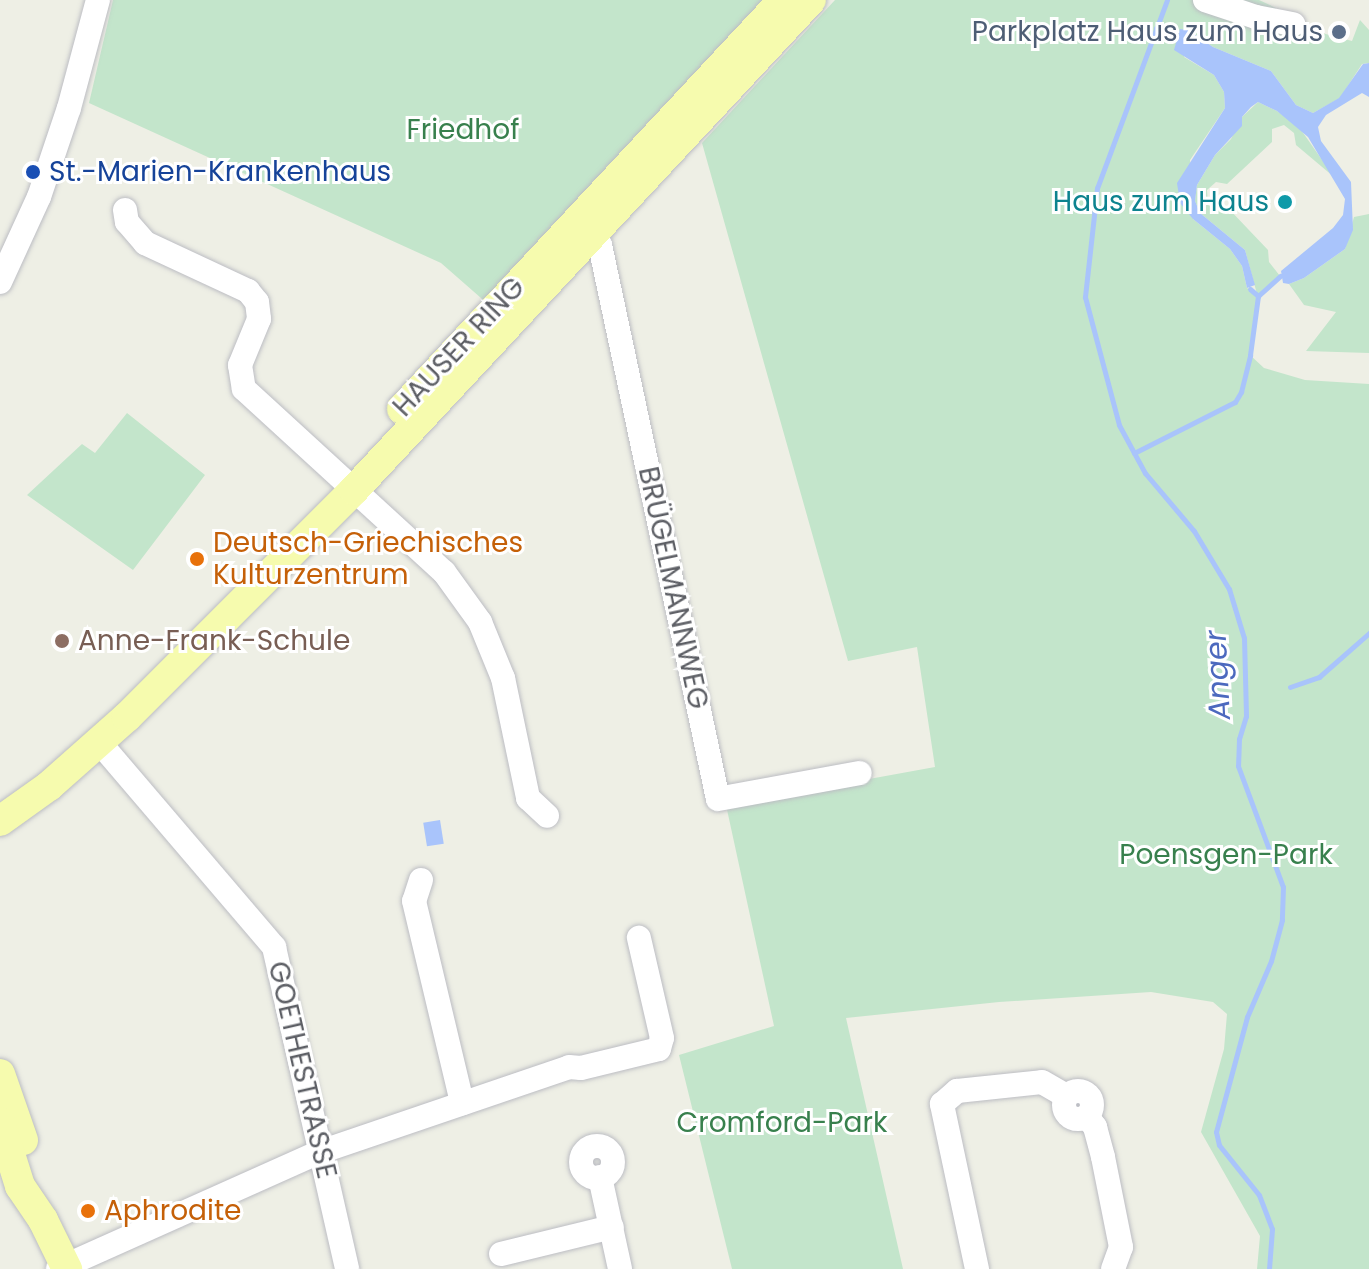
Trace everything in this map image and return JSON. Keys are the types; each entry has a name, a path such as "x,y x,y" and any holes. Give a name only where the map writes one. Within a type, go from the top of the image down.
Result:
{"main road":[{"name":"HAUSER RING","path":"587,227 783,0"},
{"name":"HAUSER RING","path":"0,834 11,815 99,742 587,227 811,0"},
{"path":"0,1074 36,1180 43,1220"},
{"path":"0,1122 20,1186 43,1220 64,1268"}],"street":[{"path":"0,282 14,236 39,197 69,108 98,0"},
{"path":"1205,0 1256,17 1293,24"},
{"path":"125,210 127,222 145,243 248,291 257,302 259,319 240,365 244,389 444,572 480,622 503,678 528,798 547,816"},
{"name":"BRÜGELMANNWEG","path":"587,227 600,245 718,799 860,773"},
{"name":"GOETHESTRASSE","path":"99,742 274,947 347,1269"},
{"path":"421,880 414,901 462,1103"},
{"path":"64,1268 320,1152 569,1067 581,1068 659,1049 662,1038 639,938"},
{"path":"977,1269 942,1104 957,1091 1042,1082 1066,1096 1074,1091 1085,1092 1092,1101 1087,1116 1095,1127 1103,1157 1121,1247 1117,1267"},
{"path":"600,1177 620,1269"},
{"path":"501,1254 612,1227"}],"green space":[{"name":"Friedhof","path":"113,0 766,0 489,305 441,263 89,103"},
{"path":"835,0 1259,0 1276,8 1277,21 1352,41 1360,20 1369,30 1369,63 1362,64 1340,98 1313,113 1296,105 1271,71 1213,47 1189,30 1184,57 1214,75 1224,92 1225,108 1190,160 1193,219 1230,249 1242,266 1247,288 1257,294 1245,250 1200,213 1195,201 1197,185 1215,155 1231,139 1242,117 1258,102 1277,111 1299,127 1334,177 1296,145 1294,133 1284,125 1272,129 1272,142 1227,184 1216,182 1207,190 1208,205 1217,210 1228,208 1268,250 1269,262 1280,276 1258,296 1250,355 1264,368 1305,380 1369,384 1369,1269 1257,1269 1260,1236 1201,1132 1224,1049 1227,1014 1213,1002 1151,992 999,1002 846,1018 903,1269 732,1269 679,1055 774,1026 726,805 935,767 917,647 848,661 702,143"},
{"path":"1369,214 1369,353 1306,351 1336,312 1304,305 1289,284 1304,278 1345,249 1354,217"},
{"path":"127,413 205,475 133,570 27,495 82,444 95,453"}],"water":[{"path":"1180,29 1188,30 1213,47 1271,71 1296,105 1313,113 1339,98 1363,64 1369,63 1369,97 1362,93 1326,115 1318,127 1321,141 1351,182 1353,230 1345,249 1304,278 1283,283 1281,271 1333,228 1343,215 1345,199 1308,137 1277,111 1258,102 1251,107 1242,117 1242,126 1215,155 1197,185 1195,201 1200,213 1245,250 1255,285 1247,288 1242,266 1230,249 1193,219 1180,203 1177,183 1225,108 1224,92 1214,75 1174,50"},
{"path":"440,820 444,844 427,846 423,823"}],"waterway":[{"name":"Anger","path":"1167,0 1097,188 1085,297 1119,425 1145,473 1194,531 1229,589 1244,638 1246,716 1239,739 1238,766 1283,887 1282,920 1271,961 1247,1017 1216,1132 1219,1145 1259,1195 1272,1229 1269,1269"},
{"path":"1156,28 1175,39"},
{"path":"1134,453 1235,402 1241,392 1250,355 1258,296 1280,276"},
{"path":"1250,289 1258,296"},
{"path":"1290,687 1319,677 1369,633"}],"place":[{"name":"Parkplatz Haus zum Haus","path":"1339,32"},
{"name":"St.-Marien-Krankenhaus","path":"33,172"},
{"name":"Haus zum Haus","path":"1285,202"},
{"name":"Deutsch-Griechisches Kulturzentrum","path":"197,559"},
{"name":"Anne-Frank-Schule","path":"62,641"},
{"name":"Aphrodite","path":"88,1211"}],"park label":[{"name":"Poensgen-Park","path":"1226,855"},
{"name":"Cromford-Park","path":"782,1123"}]}
